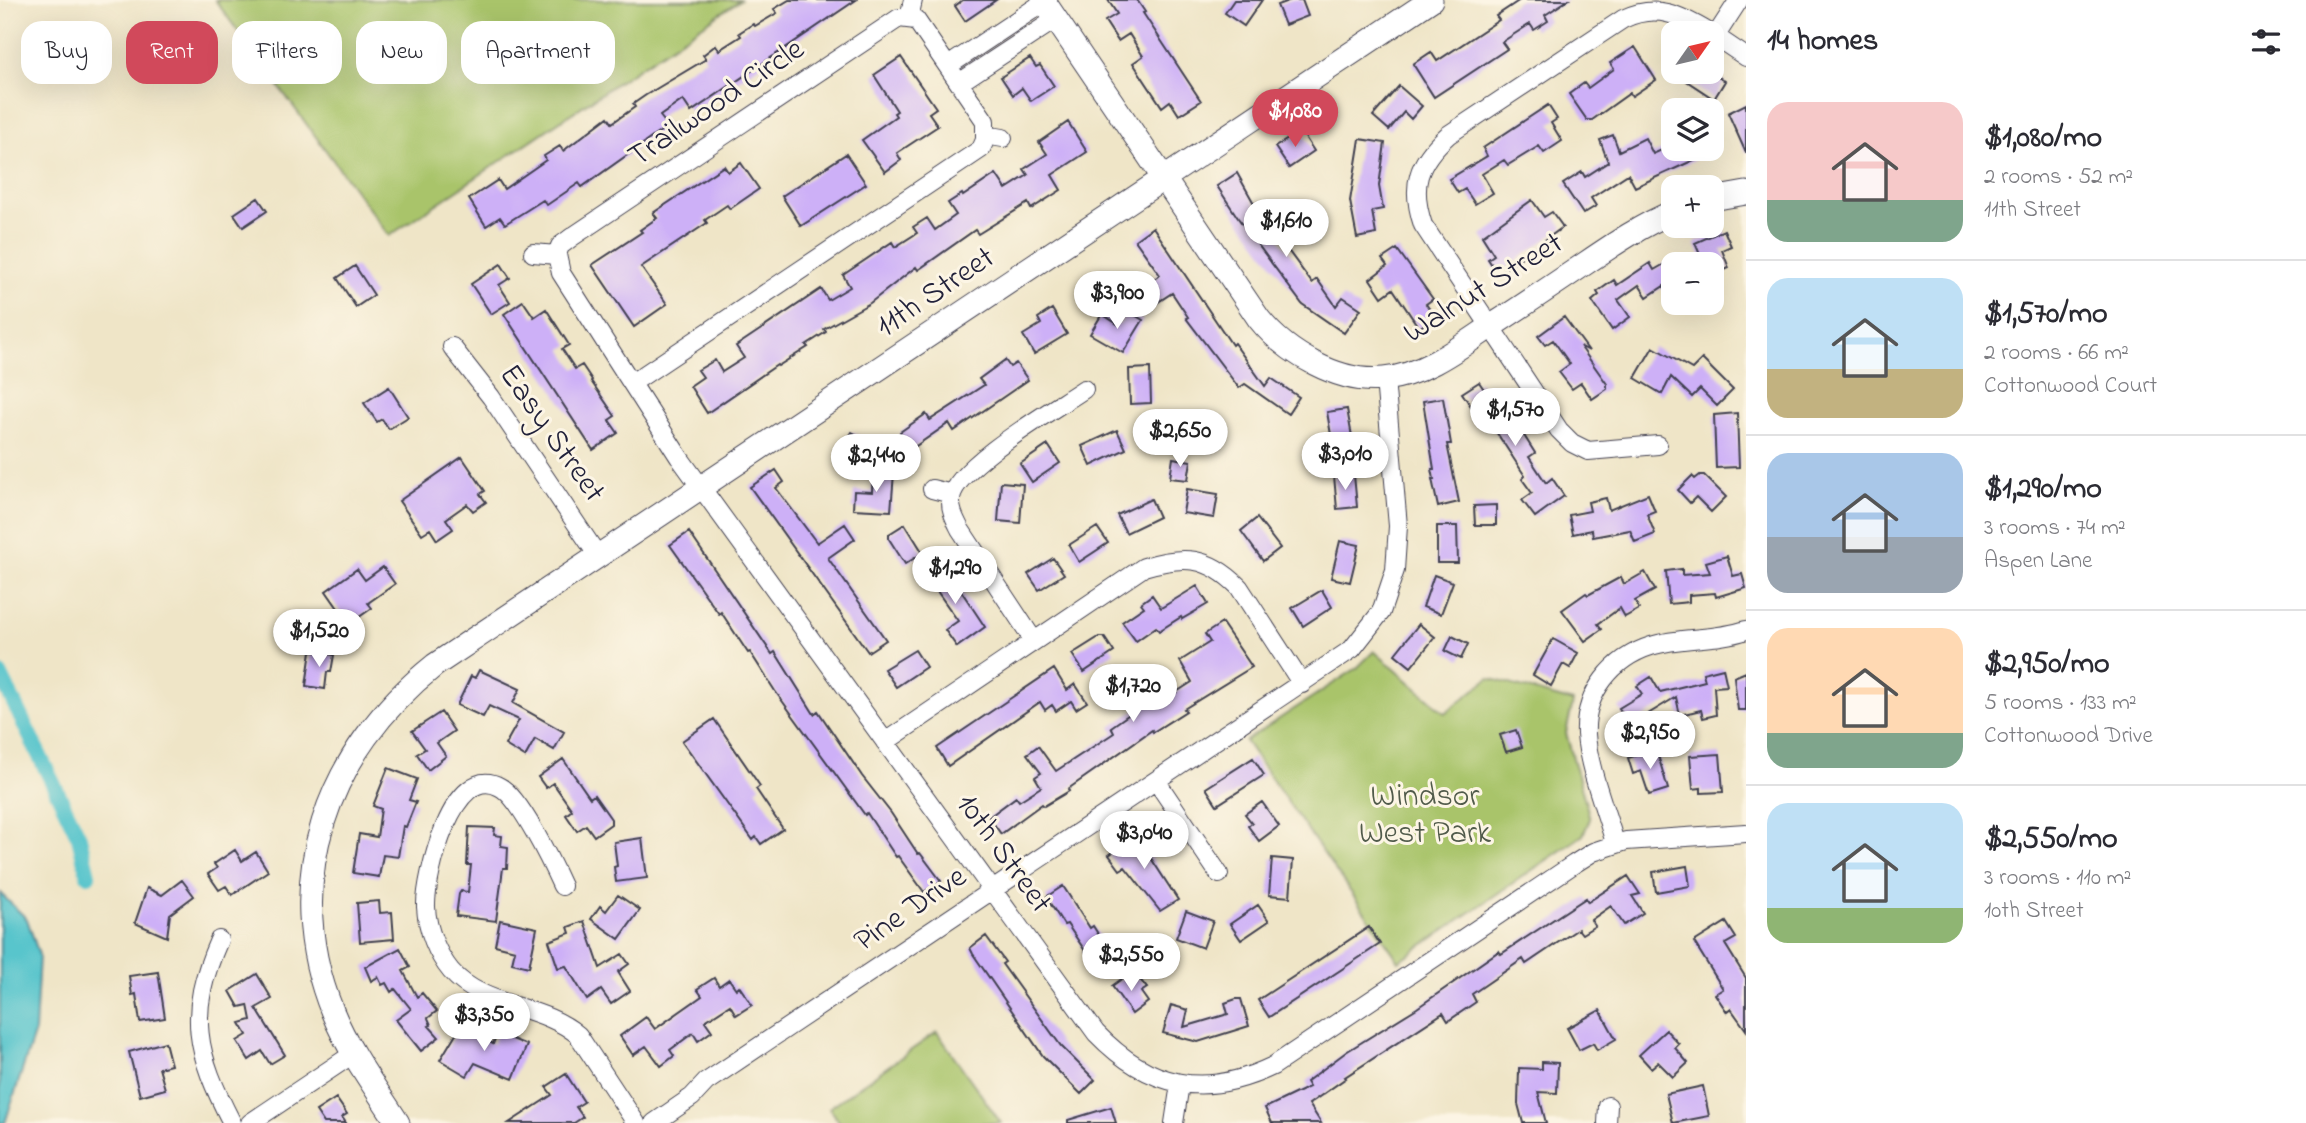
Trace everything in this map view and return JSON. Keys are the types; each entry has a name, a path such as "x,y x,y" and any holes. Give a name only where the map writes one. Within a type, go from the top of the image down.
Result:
{"street":[{"path":"533,253 557,255 561,272 632,383 977,152 985,135 985,121 919,23 909,18 913,0"},
{"name":"11th Street","path":"398,1123 341,1030 326,992 314,944 312,922 315,863 326,811 353,754 387,708 418,679 475,639 1431,0"},
{"path":"1723,21 1739,0"},
{"path":"948,66 1051,6"},
{"path":"959,83 1051,6"},
{"name":"Walnut Street","path":"1051,6 1259,319 1284,345 1303,358 1332,371 1363,378 1385,379 1430,364 1620,240 1661,218"},
{"path":"1658,446 1588,451 1572,443 1559,430 1423,225 1417,208 1416,192 1418,174 1436,146 1448,135 1631,15 1647,12 1675,14 1687,21"},
{"name":"Trailwood Circle","path":"557,255 560,246 572,237 900,18 909,18"},
{"path":"1724,43 1746,57"},
{"path":"985,135 1003,138"},
{"path":"1724,197 1746,192"},
{"name":"Easy Street","path":"452,347 491,397 598,556"},
{"name":"Pine Drive","path":"654,1123 691,1097 706,1082 1352,649 1381,612 1395,570 1398,526 1385,379"},
{"name":"10th Street","path":"632,383 702,488 1096,1033 1139,1068 1180,1084 1206,1086 1255,1075 1273,1066 1574,864 1615,843 1746,833"},
{"path":"1034,641 960,529 951,509 952,494 957,482 977,463 1084,389"},
{"path":"932,489 952,494"},
{"path":"885,742 1144,567 1168,560 1191,559 1217,569 1239,587 1302,684"},
{"path":"1615,843 1588,751 1586,733 1590,707 1601,683 1622,660 1652,646 1709,639 1746,630"},
{"path":"1157,782 1219,874"},
{"path":"562,886 538,838 503,788 492,784 475,786 455,807 431,862 426,907 435,945 445,963 465,983 502,1001 550,1017 578,1035 636,1123"},
{"path":"219,940 206,968 200,996 200,1044 211,1082 232,1123"},
{"path":"250,1123 354,1054"},
{"path":"1174,1123 1180,1084"}],"green space":[{"path":"215,0 740,0 389,236 277,84 342,84 342,21 232,23"},
{"name":"Windsor West Park","path":"1374,651 1445,713 1489,678 1573,702 1566,733 1590,819 1583,835 1399,961 1245,741 1357,668"},
{"path":"937,1032 1001,1123 840,1123 829,1108"}],"water":[{"path":"0,893 27,919 39,955 35,1031 5,1123 0,1123"}],"building":[{"path":"789,0 856,0 691,112 683,100 660,116 668,126 582,187 579,183 547,205 543,200 505,224 500,217 486,226 469,199 498,180 504,189 546,160 544,156 560,146 563,151 608,117 612,123 635,107 633,104 646,95 706,59 703,55 716,45 719,50 741,36 739,33 753,24 755,26 777,13 774,9"},
{"path":"963,0 996,0 965,21 955,6"},
{"path":"1108,0 1137,0 1201,101 1179,115 1170,101 1162,107 1133,63 1143,56 1129,34 1118,41 1105,21 1117,14"},
{"path":"1234,0 1262,0 1244,26 1225,13"},
{"path":"1291,0 1302,0 1308,16 1285,25 1277,5"},
{"path":"1520,0 1568,0 1545,15 1548,21 1534,30 1530,24 1502,42 1507,49 1434,97 1413,64 1431,52 1437,61 1499,20 1496,16"},
{"path":"1635,47 1656,80 1632,96 1630,93 1592,120 1587,120 1569,94 1584,83 1588,88 1614,69 1610,63"},
{"path":"901,57 936,108 929,113 938,126 897,153 901,160 885,172 862,140 896,116 894,113 897,111 874,75"},
{"path":"1030,58 1036,67 1040,65 1054,86 1031,101 1022,88 1013,95 1001,77"},
{"path":"1691,84 1723,84 1712,98"},
{"path":"1399,86 1422,106 1411,119 1404,112 1389,130 1373,116"},
{"path":"1746,104 1746,153 1728,113"},
{"path":"1548,105 1557,119 1551,123 1562,141 1544,153 1539,146 1508,165 1504,160 1482,174 1493,193 1475,204 1465,189 1458,193 1449,179 1487,156 1483,148"},
{"path":"1068,122 1087,152 1052,175 1061,190 1031,209 1028,203 978,234 975,230 918,270 916,267 870,303 824,329 826,332 806,345 808,347 707,413 690,386 703,377 698,370 715,360 722,372 744,358 736,346 821,289 828,300 850,287 843,275 892,242 895,247 917,233 913,227 927,218 935,230 956,215 948,203 962,194 963,196 996,174 1006,189 1028,175 1024,169 1047,154 1039,142"},
{"path":"1301,131 1314,151 1289,168 1275,147"},
{"path":"1613,135 1619,151 1645,138 1653,154 1661,150 1661,161 1692,161 1635,187 1628,174 1591,198 1596,206 1583,214 1563,184 1582,172 1585,177 1608,162 1600,140"},
{"path":"1360,139 1385,143 1379,186 1383,209 1372,211 1376,234 1357,238 1350,201"},
{"path":"846,154 866,184 801,226 782,196"},
{"path":"741,163 759,189 730,209 727,205 705,220 707,223 641,267 667,304 634,327 592,265 642,232 640,230 657,218 653,213 724,166 728,172"},
{"path":"1237,173 1256,207 1312,283 1317,279 1336,306 1343,297 1361,309 1344,333 1302,304 1238,218 1217,186"},
{"path":"258,198 267,211 243,227 234,214"},
{"path":"1532,200 1544,217 1552,212 1563,227 1498,274 1488,259 1494,255 1482,236"},
{"path":"1153,227 1232,345 1234,343 1265,386 1271,378 1299,397 1288,414 1245,384 1239,388 1186,318 1188,317 1172,293 1149,308 1137,290 1160,275 1135,240"},
{"path":"1724,230 1731,246 1723,252 1699,252 1695,243 1706,238 1724,238"},
{"path":"1397,249 1433,299 1426,304 1435,317 1419,328 1393,289 1382,297 1370,279 1387,266 1382,259"},
{"path":"1724,255 1729,268 1724,270"},
{"path":"1650,263 1654,270 1661,266 1661,288 1647,297 1639,285 1618,300 1630,317 1612,330 1592,301 1599,295 1597,292 1614,280 1617,285"},
{"path":"501,264 510,278 499,285 510,302 491,314 471,284"},
{"path":"355,266 374,295 356,307 337,278"},
{"path":"523,301 534,317 546,309 569,345 562,349 575,369 582,365 615,416 609,420 618,433 593,450 504,314"},
{"path":"1052,309 1067,334 1034,354 1023,335 1041,324 1038,318"},
{"path":"1126,313 1143,320 1123,353 1090,334 1102,314 1119,325"},
{"path":"1564,317 1589,351 1580,346 1607,384 1607,389 1592,399 1581,383 1572,389 1559,372 1570,364 1553,340 1545,345 1538,336"},
{"path":"1653,347 1692,369 1702,359 1733,390 1717,406 1700,389 1692,397 1671,377 1662,394 1635,378"},
{"path":"1005,360 1010,367 1016,363 1028,380 954,431 949,423 910,450 900,432 926,414 930,420 984,385 979,379"},
{"path":"1150,368 1151,403 1130,404 1129,369"},
{"path":"1479,382 1494,404 1501,399 1535,453 1529,457 1546,483 1552,478 1564,496 1535,517 1522,500 1532,493 1522,479 1525,476 1491,424 1486,428 1462,393"},
{"path":"389,387 408,417 389,429 382,419 377,422 364,403"},
{"path":"1443,398 1451,444 1447,444 1459,502 1438,507 1423,401"},
{"path":"1347,409 1354,448 1334,452 1327,412"},
{"path":"1737,413 1739,467 1716,468 1714,415"},
{"path":"1117,430 1126,449 1091,466 1082,446"},
{"path":"852,432 879,447 868,469 845,456 850,448 844,446"},
{"path":"1048,445 1060,463 1032,482 1020,464"},
{"path":"462,457 485,491 480,494 486,502 473,511 467,504 446,519 453,529 437,540 430,529 422,534 399,501"},
{"path":"1173,458 1191,461 1188,480 1170,478"},
{"path":"776,470 784,482 776,488 817,543 845,524 855,539 828,558 886,640 868,652 750,487"},
{"path":"873,471 894,473 891,511 853,509 854,491 872,492"},
{"path":"1354,475 1357,507 1337,509 1334,476"},
{"path":"1704,475 1726,497 1711,512 1696,497 1690,503 1678,490 1692,476 1695,479"},
{"path":"1001,482 1023,484 1020,523 998,521"},
{"path":"1187,489 1218,494 1214,518 1183,513"},
{"path":"1648,494 1655,511 1647,514 1655,534 1635,542 1630,530 1593,537 1592,530 1573,534 1569,515 1590,511 1588,502 1606,498 1609,510"},
{"path":"1151,499 1159,517 1126,533 1117,515"},
{"path":"1496,505 1496,525 1475,525 1474,506"},
{"path":"1257,518 1280,548 1263,561 1241,531"},
{"path":"905,524 923,553 905,564 889,539 889,534"},
{"path":"1437,526 1457,526 1458,563 1437,563"},
{"path":"1097,527 1108,543 1079,562 1069,545"},
{"path":"689,532 772,654 775,652 814,714 818,711 918,854 920,853 941,881 924,892 775,691 721,612 719,614 670,545"},
{"path":"1340,541 1359,545 1350,582 1331,578"},
{"path":"1727,556 1733,576 1742,574 1746,588 1716,597 1715,593 1689,595 1689,602 1669,604 1666,571 1682,569 1682,575 1710,573 1706,562"},
{"path":"1053,558 1064,574 1039,590 1028,574"},
{"path":"942,562 985,627 957,647 945,630 958,621 925,574"},
{"path":"383,567 395,584 368,603 372,608 349,624 326,591 357,569 365,580"},
{"path":"1645,572 1655,590 1635,601 1639,609 1625,617 1620,608 1598,624 1602,629 1585,641 1562,610 1586,593 1588,595 1621,577 1624,584"},
{"path":"1434,575 1453,582 1441,614 1423,607"},
{"path":"1197,586 1208,604 1159,631 1156,627 1136,641 1122,622 1144,607 1141,603 1152,595 1161,608"},
{"path":"1322,590 1332,607 1303,626 1292,608"},
{"path":"1222,623 1252,667 1184,709 1186,711 1153,732 1152,730 1068,789 1069,791 1044,806 1042,804 1001,834 989,817 1016,797 1019,801 1041,787 1035,777 1041,773 1027,754 1038,746 1056,771 1114,733 1111,727 1138,708 1127,691 1143,681 1154,697 1161,693 1165,700 1192,682 1180,661 1210,642 1205,634"},
{"path":"1419,624 1435,637 1411,667 1395,654"},
{"path":"1452,636 1468,644 1461,659 1445,651"},
{"path":"1099,637 1104,637 1114,652 1084,672 1072,654"},
{"path":"1553,639 1578,653 1570,668 1563,664 1551,686 1533,675"},
{"path":"915,650 926,667 896,687 884,669"},
{"path":"311,651 334,655 331,672 327,672 325,689 306,686"},
{"path":"1723,668 1727,686 1714,687 1716,715 1703,718 1701,710 1680,715 1676,697 1630,725 1619,708 1642,694 1637,686 1651,677 1660,692 1705,681 1703,673"},
{"path":"1054,669 1067,690 1075,684 1087,702 1076,709 1071,701 1056,711 1052,705 1045,710 1040,702 948,766 937,748"},
{"path":"479,670 520,689 513,703 564,732 554,750 535,739 525,757 505,745 519,720 489,706 483,717 457,705 471,676 475,678"},
{"path":"1746,672 1746,710 1738,710 1734,677"},
{"path":"441,712 454,731 437,743 446,756 428,770 417,754 425,749 412,731"},
{"path":"714,719 760,786 756,789 783,829 761,844 756,837 753,840 682,741"},
{"path":"1516,730 1522,747 1506,752 1500,735"},
{"path":"1656,749 1668,789 1649,795 1641,771 1633,774 1628,758"},
{"path":"1720,754 1723,792 1701,793 1701,788 1693,789 1690,756"},
{"path":"1253,758 1264,775 1217,805 1206,788"},
{"path":"563,759 590,798 594,795 611,819 611,824 594,836 586,825 577,831 566,815 572,810 553,783 546,788 538,777"},
{"path":"388,768 417,779 409,800 416,802 406,827 403,826 398,857 383,855 379,877 353,873 359,834 377,837 381,809 373,806"},
{"path":"1262,802 1279,826 1259,841 1248,826 1252,823 1245,814"},
{"path":"469,827 495,828 494,835 502,836 501,846 508,847 507,868 503,868 496,921 456,916 459,894 461,891 468,892 471,865 467,865"},
{"path":"1140,833 1152,849 1147,852 1178,900 1160,911 1125,867 1120,870 1109,855"},
{"path":"642,838 647,878 616,882 614,842"},
{"path":"235,850 242,861 256,852 268,871 232,895 226,886 219,890 208,874 217,868 214,864"},
{"path":"1272,858 1293,860 1290,897 1269,895"},
{"path":"1687,866 1690,886 1656,892 1653,872"},
{"path":"1628,876 1640,894 1632,896 1643,913 1624,925 1611,906 1591,920 1595,926 1582,934 1578,929 1526,964 1523,959 1472,994 1476,1002 1448,1021 1443,1013 1345,1077 1309,1104 1321,1123 1272,1123 1265,1108 1309,1087 1306,1082 1346,1052 1417,1008 1499,951 1501,954 1586,898 1588,902"},
{"path":"182,880 194,896 170,914 167,937 135,923 147,888 162,895"},
{"path":"1063,886 1112,956 1096,967 1046,897"},
{"path":"618,895 640,910 619,939 591,919 600,906 606,911"},
{"path":"379,901 380,913 392,912 394,939 360,942 357,903"},
{"path":"1258,905 1269,921 1241,940 1230,924"},
{"path":"1186,911 1213,921 1203,948 1176,938"},
{"path":"500,920 537,928 529,967 512,963 515,950 495,945"},
{"path":"584,921 600,968 622,954 629,964 618,972 630,991 611,1004 601,990 587,1000 566,966 558,968 549,941 570,933 568,927"},
{"path":"1726,922 1736,938 1725,944 1746,978 1746,1030 1731,1009 1727,1012 1715,994 1723,989 1694,942"},
{"path":"1369,927 1380,944 1269,1017 1258,1000"},
{"path":"986,936 1005,962 1002,964 1061,1046 1095,1080 1081,1094 1043,1056 973,954 970,948"},
{"path":"400,948 410,967 403,971 417,997 422,993 437,1011 428,1018 431,1025 429,1026 439,1037 421,1051 396,1020 411,1009 395,989 391,992 386,983 382,985 378,977 371,981 365,967"},
{"path":"158,972 165,1018 140,1022 136,994 132,995 129,976"},
{"path":"257,974 272,999 256,1008 285,1055 270,1064 262,1051 249,1060 237,1041 247,1035 240,1023 251,1020 248,1005 239,1007 230,991"},
{"path":"1127,975 1132,981 1138,977 1147,988 1141,992 1148,1002 1132,1014 1112,986"},
{"path":"714,978 719,986 729,979 736,989 739,986 752,1005 736,1015 730,1005 705,1021 712,1031 698,1041 693,1033 670,1050 674,1056 661,1066 646,1046 633,1055 620,1036 646,1017 655,1029 702,996 697,989"},
{"path":"1241,999 1249,1026 1198,1042 1163,1033 1171,1005 1188,1010 1184,1027 1228,1014 1225,1003"},
{"path":"1600,1010 1616,1039 1597,1050 1593,1043 1579,1050 1567,1028"},
{"path":"461,1025 493,1044 499,1029 514,1035 512,1039 527,1045 513,1079 475,1063 467,1076 440,1060"},
{"path":"1666,1030 1679,1044 1675,1048 1688,1063 1673,1077 1658,1062 1651,1068 1639,1055"},
{"path":"165,1042 171,1065 159,1068 165,1089 140,1096 129,1052"},
{"path":"1542,1062 1558,1063 1557,1093 1538,1092 1546,1123 1523,1123 1518,1104 1519,1068 1542,1069"},
{"path":"566,1074 584,1102 576,1107 583,1117 574,1123 509,1123 552,1095 546,1087"},
{"path":"1703,1086 1709,1116 1673,1123 1666,1094"},
{"path":"336,1098 347,1114 342,1117 346,1123 324,1123 316,1111"},
{"path":"1111,1107 1116,1123 1068,1123 1068,1120"}],"waterway":[{"path":"0,674 79,837 88,875"}]}
